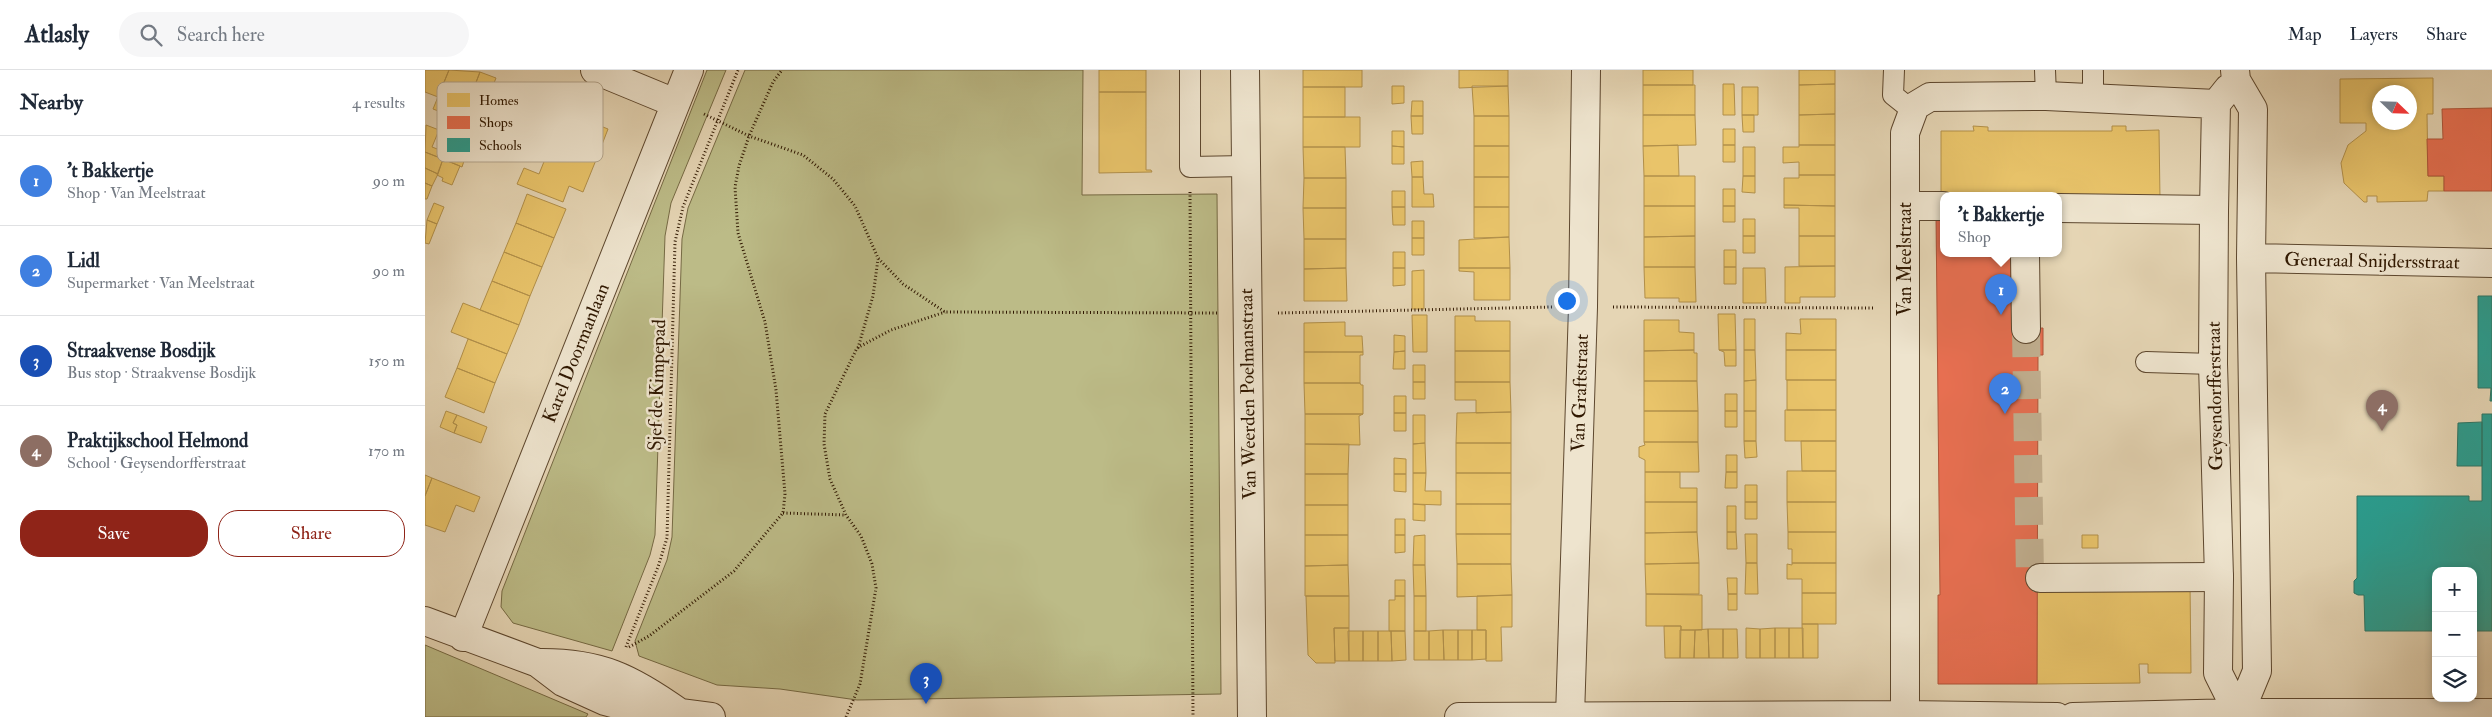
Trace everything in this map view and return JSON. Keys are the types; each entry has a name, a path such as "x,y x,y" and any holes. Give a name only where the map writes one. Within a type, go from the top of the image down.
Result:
{"street":[{"path":"595,70 675,103"},
{"name":"Karel Doormanlaan","path":"463,637 689,70"},
{"name":"Van Weerden Poelmanstraat","path":"1245,70 1251,717"},
{"name":"Van Graftstraat","path":"1570,717 1583,307 1586,70"},
{"name":"Geysendorfferstraat","path":"2236,75 2253,108 2251,258 2257,671 2238,715 2218,673 2219,578 2213,364 2216,104 2236,75"},
{"path":"1913,111 1915,106 1930,97 2046,83 2093,98 2216,104"},
{"name":"Van Meelstraat","path":"1905,716 1905,133 1913,111"},
{"path":"1905,206 1940,206"},
{"path":"2062,208 2214,210"},
{"path":"2025,257 2026,329"},
{"name":"Generaal Snijdersstraat","path":"2251,258 2492,263"},
{"path":"2040,578 2219,578"},
{"path":"425,621 463,637 538,663 563,682 605,701 646,712 680,712 711,717"},
{"path":"2073,717 2492,713"},
{"path":"1459,717 2057,717"}],"lane":[{"path":"1190,70 1189,166 1246,166"},
{"path":"1894,70 1893,95 1913,111"},
{"path":"2093,70 2093,98"},
{"path":"2146,362 2213,364"}],"path":[{"name":"Sjef de Kimpepad","path":"738,70 683,207 675,242 667,538 658,567 625,650 649,636 734,571 783,513"},
{"path":"782,70 773,82 749,136 739,166 735,187 738,234 765,322 777,390 785,494 783,513 846,516"},
{"path":"717,120 749,136 803,155 833,179 855,206 878,258 903,284 945,312"},
{"path":"1189,166 1193,717"},
{"path":"846,717 860,684 876,588 872,564 861,536 846,516 830,479 824,444 825,414 857,348 873,296 878,258"},
{"path":"857,348 891,330 945,312 1247,313"}],"shaded area":[{"path":"707,70 726,70 671,203 665,236 655,535 650,555 612,651 513,623 501,607 502,591"},
{"path":"745,70 1083,70 1082,195 1217,194 1221,694 857,700 780,689 717,685 639,656 635,641 667,560 672,537 682,239 688,208"},
{"path":"425,645 588,714 586,717 425,717"}],"building: Homes":[{"path":"425,70 449,70 444,82 437,82 437,97 425,92"},
{"path":"449,70 480,72 476,82 444,82"},
{"path":"1099,70 1146,70 1146,92 1099,92"},
{"path":"1303,70 1362,70 1362,87 1303,87"},
{"path":"1459,70 1508,70 1508,86 1459,88"},
{"path":"1643,70 1693,70 1693,85 1643,85"},
{"path":"1799,70 1835,70 1835,84 1799,85"},
{"path":"480,72 496,78 494,82 476,82"},
{"path":"2433,78 2433,114 2427,114 2428,176 2444,176 2444,191 2428,191 2427,201 2377,202 2377,196 2367,196 2367,202 2364,202 2344,183 2341,163 2348,145 2366,131 2366,123 2340,123 2340,79"},
{"path":"1723,84 1734,84 1735,115 1723,115"},
{"path":"1835,84 1835,114 1799,115 1799,85"},
{"path":"1643,85 1695,85 1695,115 1643,115"},
{"path":"1392,86 1404,86 1404,103 1392,104"},
{"path":"1472,86 1508,86 1509,116 1474,116"},
{"path":"1303,87 1345,87 1345,117 1303,117"},
{"path":"1742,87 1758,87 1758,115 1742,115"},
{"path":"1099,92 1146,92 1146,170 1151,170 1152,172 1099,173"},
{"path":"437,99 437,111 433,109"},
{"path":"1412,101 1423,101 1423,116 1411,116"},
{"path":"1835,114 1835,145 1799,145 1799,115"},
{"path":"1643,115 1695,115 1696,145 1643,146"},
{"path":"1742,115 1754,115 1754,132 1743,132"},
{"path":"1411,116 1423,116 1423,134 1412,134"},
{"path":"1474,116 1509,116 1509,146 1474,146"},
{"path":"1303,117 1360,117 1360,147 1303,147"},
{"path":"426,125 437,129 437,135 432,147 437,149 437,157 425,152"},
{"path":"1973,126 1988,127 1988,131 2112,131 2112,126 2126,126 2126,131 2159,130 2160,199 2062,198 2062,192 1941,192 1941,131 1974,131"},
{"path":"603,127 608,129 603,142"},
{"path":"1723,129 1735,129 1735,145 1723,145"},
{"path":"1392,131 1404,131 1404,147 1392,146"},
{"path":"1678,145 1679,176 1644,176 1643,146"},
{"path":"1723,145 1735,145 1735,162 1723,162"},
{"path":"1799,145 1835,145 1835,175 1799,175 1799,162 1783,163 1783,147 1799,147"},
{"path":"1392,146 1404,147 1404,164 1392,164"},
{"path":"1474,146 1509,146 1509,177 1474,177"},
{"path":"1303,147 1345,147 1346,178 1304,178"},
{"path":"1743,147 1755,147 1755,176 1743,176"},
{"path":"425,152 437,157 437,162 442,162 438,174 425,168"},
{"path":"1423,161 1423,177 1412,177 1411,162"},
{"path":"442,162 450,162 460,166 452,185 442,181 443,178 437,175"},
{"path":"450,162 464,162 462,167"},
{"path":"544,162 595,162 583,192 569,186 563,202 517,184 524,168 539,174"},
{"path":"425,168 438,174 432,186 425,183"},
{"path":"1799,175 1835,175 1835,206 1784,205 1784,178 1799,178"},
{"path":"1644,176 1695,176 1695,206 1644,206"},
{"path":"1743,176 1755,176 1755,193 1742,192"},
{"path":"1412,177 1423,177 1424,194 1433,194 1434,207 1412,207"},
{"path":"1474,177 1509,177 1509,207 1474,207"},
{"path":"1304,178 1346,178 1346,208 1303,208"},
{"path":"425,183 432,186 427,199 425,199"},
{"path":"1723,189 1735,189 1735,206 1723,206"},
{"path":"1392,191 1405,191 1405,207 1392,207"},
{"path":"527,194 566,209 554,238 516,223"},
{"path":"434,203 444,207 437,224 427,220"},
{"path":"1784,205 1835,206 1835,236 1799,236 1799,208 1784,208"},
{"path":"1644,206 1695,206 1695,236 1644,237"},
{"path":"1723,206 1735,206 1735,222 1723,222"},
{"path":"1392,207 1405,207 1405,225 1393,225"},
{"path":"1474,207 1509,207 1509,237 1474,238"},
{"path":"1303,208 1346,208 1346,239 1304,239"},
{"path":"1743,219 1755,219 1755,236 1743,236"},
{"path":"427,220 437,224 429,244 425,243"},
{"path":"1412,221 1424,221 1424,238 1412,238"},
{"path":"516,223 554,238 542,267 504,252"},
{"path":"1695,236 1695,267 1644,267 1644,237"},
{"path":"1743,236 1755,236 1755,253 1743,253"},
{"path":"1799,236 1835,236 1835,266 1799,266"},
{"path":"1509,237 1510,268 1459,268 1459,240"},
{"path":"1412,238 1424,238 1424,255 1412,255"},
{"path":"1304,239 1346,239 1346,268 1304,269"},
{"path":"1724,250 1736,250 1736,267 1724,267"},
{"path":"504,252 542,267 530,296 492,281"},
{"path":"1393,252 1405,252 1405,268 1393,268"},
{"path":"1835,266 1835,297 1800,297 1800,303 1785,303 1785,267"},
{"path":"1644,267 1695,267 1696,302 1679,302 1679,298 1645,298"},
{"path":"1724,267 1736,267 1736,284 1724,284"},
{"path":"1346,268 1347,301 1304,301 1304,269"},
{"path":"1393,268 1405,268 1405,285 1393,286"},
{"path":"1459,268 1510,268 1510,300 1474,300 1474,272 1459,271"},
{"path":"1743,268 1765,268 1766,303 1743,303"},
{"path":"1424,270 1424,309 1412,309 1412,271"},
{"path":"492,281 530,296 519,325 480,310"},
{"path":"463,303 519,325 507,354 451,332"},
{"path":"1718,314 1735,314 1736,350 1719,350"},
{"path":"1412,315 1427,315 1427,352 1413,352"},
{"path":"1455,316 1475,316 1475,321 1510,321 1510,351 1455,351"},
{"path":"1744,319 1755,319 1755,350 1744,350"},
{"path":"1800,319 1836,319 1836,350 1786,350 1786,333 1801,334"},
{"path":"1644,320 1679,320 1679,332 1694,333 1694,350 1644,351"},
{"path":"1345,322 1345,336 1362,336 1363,352 1304,352 1304,323"},
{"path":"1394,335 1405,336 1405,351 1394,352"},
{"path":"468,339 507,354 495,383 457,368"},
{"path":"1694,350 1694,353 1697,353 1697,381 1644,381 1644,351"},
{"path":"1719,350 1736,350 1736,366 1725,366 1724,352"},
{"path":"1744,350 1755,350 1756,380 1744,381"},
{"path":"1786,350 1836,350 1836,380 1786,380"},
{"path":"1405,351 1405,369 1393,369 1394,352"},
{"path":"1455,351 1510,351 1510,382 1455,382"},
{"path":"1304,352 1363,352 1363,355 1360,355 1360,383 1304,383"},
{"path":"1413,365 1425,365 1425,382 1413,382"},
{"path":"457,368 495,383 484,413 445,397"},
{"path":"1756,380 1756,411 1744,411 1744,381"},
{"path":"1787,380 1836,380 1836,410 1787,410"},
{"path":"1644,381 1697,381 1698,411 1644,411"},
{"path":"1413,382 1425,382 1425,399 1413,399"},
{"path":"1455,382 1510,382 1511,412 1476,413 1476,400 1455,400"},
{"path":"1304,383 1360,383 1363,385 1363,414 1305,414"},
{"path":"1725,394 1737,394 1737,411 1725,411"},
{"path":"1394,396 1406,396 1406,413 1394,413"},
{"path":"1785,410 1836,410 1836,441 1785,441"},
{"path":"446,411 457,415 453,423 457,425 454,433 440,427"},
{"path":"1644,411 1698,411 1698,442 1644,442"},
{"path":"1725,411 1737,411 1737,427 1725,427"},
{"path":"1744,411 1756,411 1756,441 1744,441"},
{"path":"1511,412 1511,443 1456,443 1457,413"},
{"path":"1394,413 1406,413 1406,431 1394,431"},
{"path":"1305,414 1363,414 1359,416 1360,445 1305,444"},
{"path":"457,415 487,427 481,443 454,433 457,425 453,423"},
{"path":"1413,415 1425,415 1425,443 1413,444"},
{"path":"1744,441 1756,441 1757,457 1745,458"},
{"path":"1801,441 1836,441 1836,471 1802,471"},
{"path":"1644,442 1698,442 1699,472 1645,472 1645,460 1639,457 1639,447 1645,445"},
{"path":"1425,443 1426,473 1413,473 1413,444"},
{"path":"1456,443 1511,443 1511,473 1456,473"},
{"path":"1305,444 1349,444 1348,474 1305,474"},
{"path":"1726,455 1737,455 1737,472 1726,472"},
{"path":"1394,458 1406,459 1406,474 1394,474"},
{"path":"1787,471 1836,471 1836,502 1787,502"},
{"path":"1645,472 1680,472 1680,488 1697,488 1697,502 1645,502"},
{"path":"1726,472 1737,472 1737,488 1725,488"},
{"path":"1413,473 1426,473 1425,491 1441,491 1441,505 1413,504"},
{"path":"1456,473 1511,473 1511,504 1456,504"},
{"path":"1305,474 1348,474 1348,505 1305,505"},
{"path":"1394,474 1406,474 1406,492 1394,491"},
{"path":"425,475 432,478 425,496"},
{"path":"432,478 480,497 474,512 456,505 445,532 425,525 425,496"},
{"path":"1745,485 1757,485 1757,502 1745,502"},
{"path":"1645,502 1697,502 1697,532 1645,533"},
{"path":"1745,502 1757,502 1757,519 1745,519"},
{"path":"1787,502 1836,502 1836,532 1788,532"},
{"path":"1413,504 1425,505 1425,521 1413,520"},
{"path":"1456,504 1511,504 1511,534 1456,534"},
{"path":"1305,505 1348,505 1348,535 1305,535"},
{"path":"1727,506 1736,506 1736,532 1727,532"},
{"path":"1395,519 1405,519 1405,535 1395,535"},
{"path":"1697,532 1699,563 1645,564 1645,533"},
{"path":"1727,532 1736,532 1737,549 1727,549"},
{"path":"1788,532 1836,532 1836,563 1792,563 1792,549 1788,549"},
{"path":"1456,534 1511,534 1511,564 1457,564"},
{"path":"1745,534 1757,534 1757,563 1746,563"},
{"path":"1305,535 1348,535 1348,565 1305,566"},
{"path":"1395,535 1405,535 1405,552 1395,553"},
{"path":"1425,535 1425,565 1413,565 1414,536"},
{"path":"2082,535 2098,535 2098,548 2082,548"},
{"path":"1699,563 1699,594 1646,594 1645,564"},
{"path":"1746,563 1757,563 1758,594 1745,594"},
{"path":"1792,563 1836,563 1836,593 1802,593 1802,579 1787,579 1787,564 1792,565"},
{"path":"1457,564 1511,564 1512,595 1457,597"},
{"path":"1348,565 1349,596 1305,596 1305,566"},
{"path":"1413,565 1425,565 1426,596 1414,596"},
{"path":"1727,578 1737,578 1737,594 1728,594"},
{"path":"1395,580 1405,580 1405,596 1395,596"},
{"path":"2037,583 2190,583 2191,673 2148,673 2148,664 2139,664 2140,683 2037,684"},
{"path":"1802,593 1836,593 1836,624 1802,624"},
{"path":"1646,594 1702,595 1702,630 1681,630 1681,626 1646,626"},
{"path":"1728,594 1737,594 1737,610 1728,610"},
{"path":"1512,595 1512,627 1501,627 1502,661 1486,661 1486,630 1477,630 1477,596"},
{"path":"1306,596 1349,596 1349,628 1334,628 1335,663 1316,663 1308,655"},
{"path":"1395,596 1405,596 1405,631 1389,631 1389,600 1395,600"},
{"path":"1414,596 1426,596 1426,631 1414,631"},
{"path":"1802,624 1818,624 1818,658 1803,658"},
{"path":"1664,626 1681,626 1680,658 1665,658"},
{"path":"1334,628 1349,628 1349,661 1335,661"},
{"path":"1746,628 1760,629 1760,658 1746,658"},
{"path":"1775,628 1775,658 1760,658 1760,629"},
{"path":"1775,628 1789,628 1789,658 1775,658"},
{"path":"1789,628 1803,628 1803,658 1789,658"},
{"path":"1708,629 1723,629 1723,658 1709,658"},
{"path":"1708,629 1709,658 1694,658 1695,630"},
{"path":"1723,629 1737,629 1738,658 1723,658"},
{"path":"1443,630 1444,660 1429,660 1429,631"},
{"path":"1443,630 1458,630 1458,660 1444,660"},
{"path":"1458,630 1472,630 1472,660 1458,660"},
{"path":"1472,630 1486,630 1486,659 1472,660"},
{"path":"1680,630 1695,630 1694,658 1680,658"},
{"path":"1348,631 1363,631 1363,661 1349,661"},
{"path":"1363,631 1378,631 1378,661 1363,661"},
{"path":"1378,631 1391,631 1392,661 1378,661"},
{"path":"1391,631 1405,631 1406,660 1392,661"},
{"path":"1414,631 1429,631 1429,660 1414,660"}],"building: Shops":[{"path":"2492,108 2492,191 2444,191 2444,176 2428,176 2427,139 2443,139 2442,109"},
{"path":"1936,214 1940,214 1940,257 2018,257 2019,329 2043,328 2043,355 2038,355 2037,684 1938,684 1938,595 1940,595"}],"building: Schools":[{"path":"2478,296 2492,296 2492,401 2490,401 2491,388 2478,388"},
{"path":"2482,414 2492,414 2492,631 2477,631 2477,567 2432,567 2432,631 2365,631 2364,595 2354,593 2354,581 2357,578 2357,496 2469,496 2469,501 2482,501"},
{"path":"2482,422 2482,466 2457,466 2458,423"}],"tunnel":[{"path":"2026,329 2030,578 2040,578"}],"place":[{"name":"'t Bakkertje","path":"2001,315"},
{"name":"Lidl","path":"2005,414"},
{"name":"Praktijkschool Helmond","path":"2382,431"},
{"name":"Straakvense Bosdijk","path":"926,704"}]}
